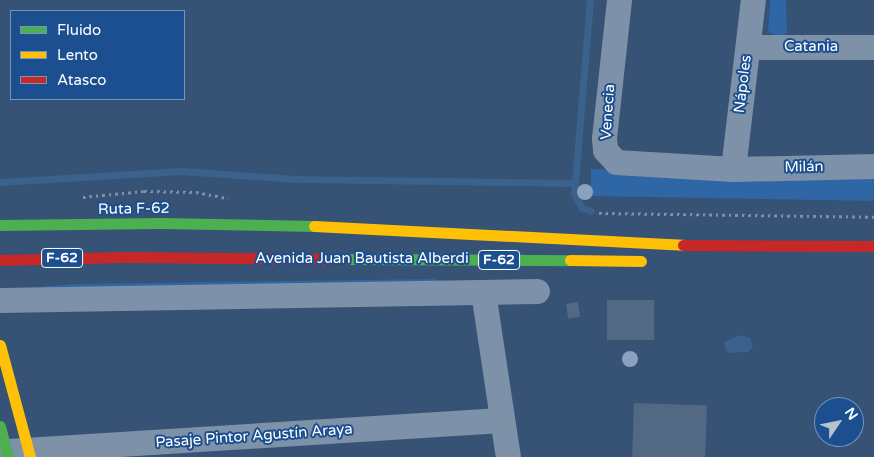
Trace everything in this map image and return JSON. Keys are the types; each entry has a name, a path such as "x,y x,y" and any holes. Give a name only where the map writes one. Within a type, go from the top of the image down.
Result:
{"main road":[{"name":"Ruta F-62","path":"0,225 268,225"},
{"name":"Avenida Juan Bautista Alberdi","path":"268,225 434,229 700,246 874,246"},
{"name":"Avenida Juan Bautista Alberdi","path":"0,260 133,257 651,261"},
{"path":"0,345 18,454"},
{"path":"0,426 18,454"}],"street":[{"name":"Venecia","path":"619,0 604,138 610,158 623,164 733,168"},
{"name":"Nápoles","path":"733,168 753,0"},
{"name":"Catania","path":"748,47 874,47"},
{"name":"Milán","path":"733,168 874,166"},
{"path":"0,300 537,291"},
{"path":"483,292 508,457"},
{"name":"Pasaje Pintor Agustín Araya","path":"18,454 501,420"}],"shaded area":[{"path":"770,0 786,0 787,34 776,36 768,32"},
{"path":"591,169 874,174 873,201 591,196"},
{"path":"433,279 450,283 26,288 74,284"},
{"path":"740,335 750,338 753,347 748,352 727,353 724,342"}],"building":[{"path":"607,300 654,300 654,340 607,340"},
{"path":"578,302 580,317 568,319 566,304"},
{"path":"634,403 707,406 705,457 632,457"}],"waterway":[{"path":"590,0 574,193 582,208 591,211"},
{"path":"0,182 182,171 296,179 574,183"}],"traffic: fast":[{"path":"0,225 160,223 314,226"},
{"path":"346,259 570,260"},
{"path":"0,426 8,457"}],"traffic: slow":[{"path":"314,226 683,245"},
{"path":"570,260 641,261"},
{"path":"0,345 30,457"}],"traffic: jam":[{"path":"683,245 874,246"},
{"path":"0,260 123,257 346,259"}]}
